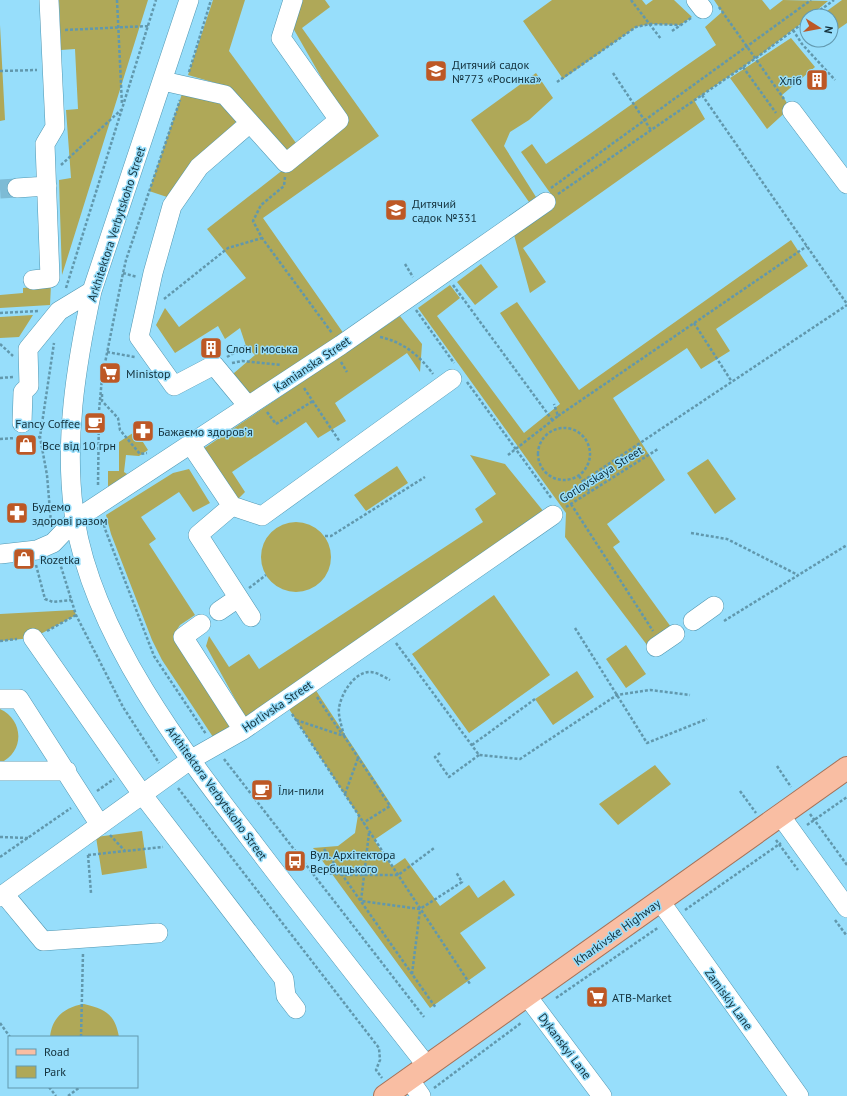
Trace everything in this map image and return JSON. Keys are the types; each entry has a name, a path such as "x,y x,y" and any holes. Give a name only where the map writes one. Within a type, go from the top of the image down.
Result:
{"main road":[{"name":"Kharkivske Highway","path":"407,1091 427,1066 533,1003 666,910 780,815 847,768"}],"street":[{"path":"33,280 50,278 46,144 55,127 49,0"},
{"name":"Arkhitektora Verbytskoho Street","path":"189,0 92,291 82,339 73,409 71,478 75,520 82,553 94,588 116,637 147,694 190,760 427,1066"},
{"path":"163,81 225,94 286,163 339,120 281,38 293,0"},
{"path":"792,111 847,184"},
{"path":"250,123 199,168 172,206 139,337 174,386 217,363 256,407"},
{"path":"17,188 47,182"},
{"name":"Kamianska Street","path":"45,546 75,520 100,503 191,445 256,407 290,370 339,352 546,202"},
{"path":"22,423 23,392 29,386 28,349 59,311 92,291"},
{"path":"191,445 232,506 262,516 348,454 452,375"},
{"path":"232,506 198,535 251,617"},
{"name":"Horlivska Street","path":"2,895 190,760 243,730 557,513"},
{"path":"0,554 45,546"},
{"path":"219,611 238,598"},
{"path":"693,621 719,614"},
{"path":"201,624 183,637 243,730"},
{"path":"33,638 142,794 284,979 286,996 296,1009"},
{"path":"0,699 19,699 84,799 93,830"},
{"path":"0,772 67,771"},
{"path":"780,815 847,908"},
{"path":"2,895 43,941 158,933"},
{"name":"Zamiskiy Lane","path":"666,910 799,1096"},
{"name":"Dykanskyi Lane","path":"533,1003 602,1096"}],"path":[{"path":"47,182 122,109 117,0"},
{"path":"0,313 59,311 156,0"},
{"path":"211,0 185,86 126,260 107,352 102,378 98,477 100,503 105,529 154,656 214,746 424,1017"},
{"path":"631,0 661,39"},
{"path":"822,8 833,0"},
{"path":"706,5 756,58 792,111 781,120 743,66"},
{"path":"557,82 636,27 650,24 680,25"},
{"path":"51,31 148,26"},
{"path":"546,202 756,58 799,26"},
{"path":"793,30 802,44 835,80"},
{"path":"0,71 53,69"},
{"path":"613,73 651,130"},
{"path":"583,482 847,304 702,95"},
{"path":"286,163 284,186 261,204 252,222 339,352 347,372"},
{"path":"147,301 160,302 228,248 262,238"},
{"path":"508,455 558,416 807,246"},
{"path":"449,280 553,421"},
{"path":"413,307 452,375 515,450 557,513"},
{"path":"694,323 732,382"},
{"path":"107,352 134,358 139,337"},
{"path":"378,337 398,342 422,360 452,375"},
{"path":"54,339 40,437 47,474 45,546 71,600 74,610 123,707 168,776 378,1048 380,1060 376,1070 407,1091 666,910 793,834 847,797"},
{"path":"0,344 14,356 14,363"},
{"path":"217,363 246,346"},
{"path":"217,363 242,361 290,370 313,401 348,454"},
{"path":"0,378 14,377 14,370"},
{"path":"102,378 102,401 118,418 120,430 140,454 153,452"},
{"path":"256,407 276,424 313,401"},
{"path":"554,404 558,416"},
{"path":"544,427 548,433"},
{"path":"564,428 579,433 585,439 589,446 589,462 579,476 572,479 559,480 548,476 542,470 537,454 542,438 548,433 564,428"},
{"name":"Gorlovskaya Street","path":"557,513 658,449"},
{"path":"579,476 590,492"},
{"path":"324,536 331,536 425,477"},
{"path":"571,504 664,641"},
{"path":"691,533 727,539 798,575"},
{"path":"719,614 798,575 847,544"},
{"path":"45,546 33,556 45,599 53,602 71,600"},
{"path":"575,628 648,743 708,718"},
{"path":"388,631 479,755"},
{"path":"344,736 339,709 344,693 354,680 361,673 371,672 390,680"},
{"path":"308,685 390,806 363,823"},
{"path":"440,753 435,757 448,777 479,755 520,759 617,695 650,690 690,695"},
{"path":"472,745 535,699"},
{"path":"284,702 470,984"},
{"path":"296,720 344,736"},
{"path":"345,795 358,758"},
{"path":"0,857 127,771"},
{"path":"91,893 88,855 93,830 125,851"},
{"path":"361,901 369,832"},
{"path":"0,837 28,838"},
{"path":"88,855 182,845"},
{"path":"310,871 343,875 398,876 434,848"},
{"path":"324,849 436,1008"},
{"path":"361,901 420,909 462,882 456,872"},
{"path":"412,974 420,909"},
{"path":"81,1036 81,954 94,938"},
{"path":"0,1023 9,1036"},
{"path":"50,1088 56,1096"},
{"path":"68,1096 79,1088"}],"green space":[{"path":"59,0 148,0 62,275 59,180 71,178 66,110 78,109 75,49 61,50"},
{"path":"213,0 245,0 229,51 296,143 286,152 226,86 188,75"},
{"path":"301,0 325,0 330,7 302,28 379,136 263,218 344,334 246,400 227,379 255,355 246,346 240,328 225,339 218,326 175,353 156,325 165,308 179,327 246,278 207,229 293,162 344,117 293,28"},
{"path":"552,0 642,0 646,5 653,0 674,0 692,17 680,25 650,24 636,27 563,79 523,21"},
{"path":"714,0 762,0 770,10 783,0 828,1 820,8 799,8 799,25 756,58 694,100 705,119 523,248 546,282 530,293 514,235 553,209 553,197 521,152 532,144 546,164 716,45 705,27 722,12"},
{"path":"842,0 847,0 847,23 839,28 839,8 831,8"},
{"path":"0,25 5,120 0,121"},
{"path":"791,38 815,67 782,95 790,108 767,129 730,78"},
{"path":"536,73 553,98 529,120 510,132 504,146 536,197 529,202 471,120"},
{"path":"184,88 224,98 240,118 196,161 170,198 149,191"},
{"path":"791,240 808,266 716,329 730,351 701,369 687,348 613,398 665,480 607,524 620,542 613,547 671,627 647,645 565,537 566,513 418,308 450,285 460,298 437,316 524,433 560,404 500,313 517,302 579,390"},
{"path":"481,264 498,287 475,305 457,282"},
{"path":"51,285 50,305 0,308 0,295 23,293 23,288"},
{"path":"33,315 19,337 0,338 0,317"},
{"path":"400,316 422,344 420,372 407,353 335,403 346,421 318,438 306,422 232,472 245,492 238,499 203,449"},
{"path":"136,431 148,450 139,456 126,455 124,472 132,477 108,494 108,471 119,471 119,442"},
{"path":"470,455 505,464 544,512 246,719 206,646 209,636 229,667 249,654 259,669 483,522 475,509 496,494"},
{"path":"708,459 736,499 715,514 687,473"},
{"path":"397,466 408,483 366,511 354,495"},
{"path":"189,469 210,503 193,512 179,492 141,517 156,539 149,544 195,615 180,625 174,634 234,726 213,737 162,660 152,640 111,534 106,515 173,473"},
{"path":"296,522 309,525 321,532 328,544 331,557 328,570 321,582 309,589 296,592 283,589 271,582 264,570 261,557 264,544 271,532 283,525"},
{"path":"494,595 550,675 469,733 412,654"},
{"path":"74,610 76,615 33,638 0,641 0,614"},
{"path":"626,645 646,674 626,688 606,659"},
{"path":"577,671 594,697 553,725 535,699"},
{"path":"315,689 402,821 374,840 392,867 405,858 440,906 469,885 478,898 504,880 515,895 460,933 486,968 430,1008 313,848 338,846 355,833 358,815 287,706"},
{"path":"0,709 8,714 14,721 18,736 14,751 8,758 0,763"},
{"path":"655,765 671,784 618,825 599,804"},
{"path":"142,831 147,868 102,875 96,837"},
{"path":"84,1004 98,1008 108,1014 115,1023 119,1036 50,1036 53,1024 61,1014 65,1010"}],"tunnel":[{"path":"0,189 17,188"}],"place":[{"name":"Дитячий садок №773 «Росинка»","path":"436,71"},
{"name":"Хліб","path":"817,80"},
{"name":"Дитячий садок №331","path":"396,210"},
{"name":"Слон і моська","path":"211,348"},
{"name":"Ministop","path":"110,373"},
{"name":"Fancy Coffee","path":"95,423"},
{"name":"Бажаємо здоровʼя","path":"143,431"},
{"name":"Все від 10 грн","path":"26,445"},
{"name":"Будемо здорові разом","path":"17,513"},
{"name":"Rozetka","path":"24,559"},
{"name":"Їли-пили","path":"262,790"},
{"name":"Вул. Архітектора Вербицького","path":"295,861"},
{"name":"АТB-Market","path":"597,997"}]}
